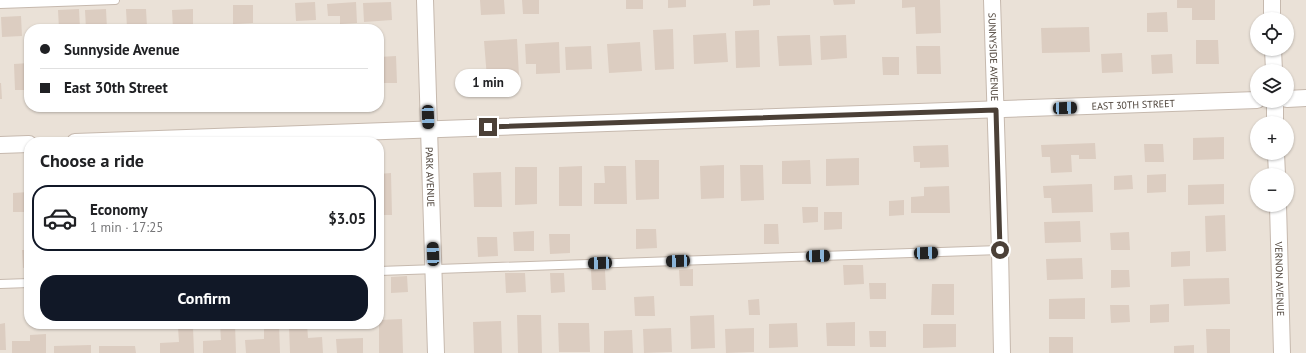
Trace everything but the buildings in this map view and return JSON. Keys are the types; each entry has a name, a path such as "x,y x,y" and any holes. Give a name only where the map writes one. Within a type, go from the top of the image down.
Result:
{"street":[{"name":"PARK AVENUE","path":"425,0 436,353"},
{"name":"SUNNYSIDE AVENUE","path":"992,0 1002,353"},
{"path":"1272,0 1272,12"},
{"path":"1294,99 1306,98"},
{"name":"EAST 30TH STREET","path":"222,137 1250,100"},
{"path":"0,145 24,144"},
{"name":"VERNON AVENUE","path":"1278,212 1282,353"}],"lane":[{"path":"0,4 115,0"},
{"path":"384,271 1000,250"},
{"path":"0,284 24,283"}],"shaded area":[{"path":"0,0 1306,0 1306,353 0,353"}],"route":[{"path":"488,127 996,110 1000,250"}]}
